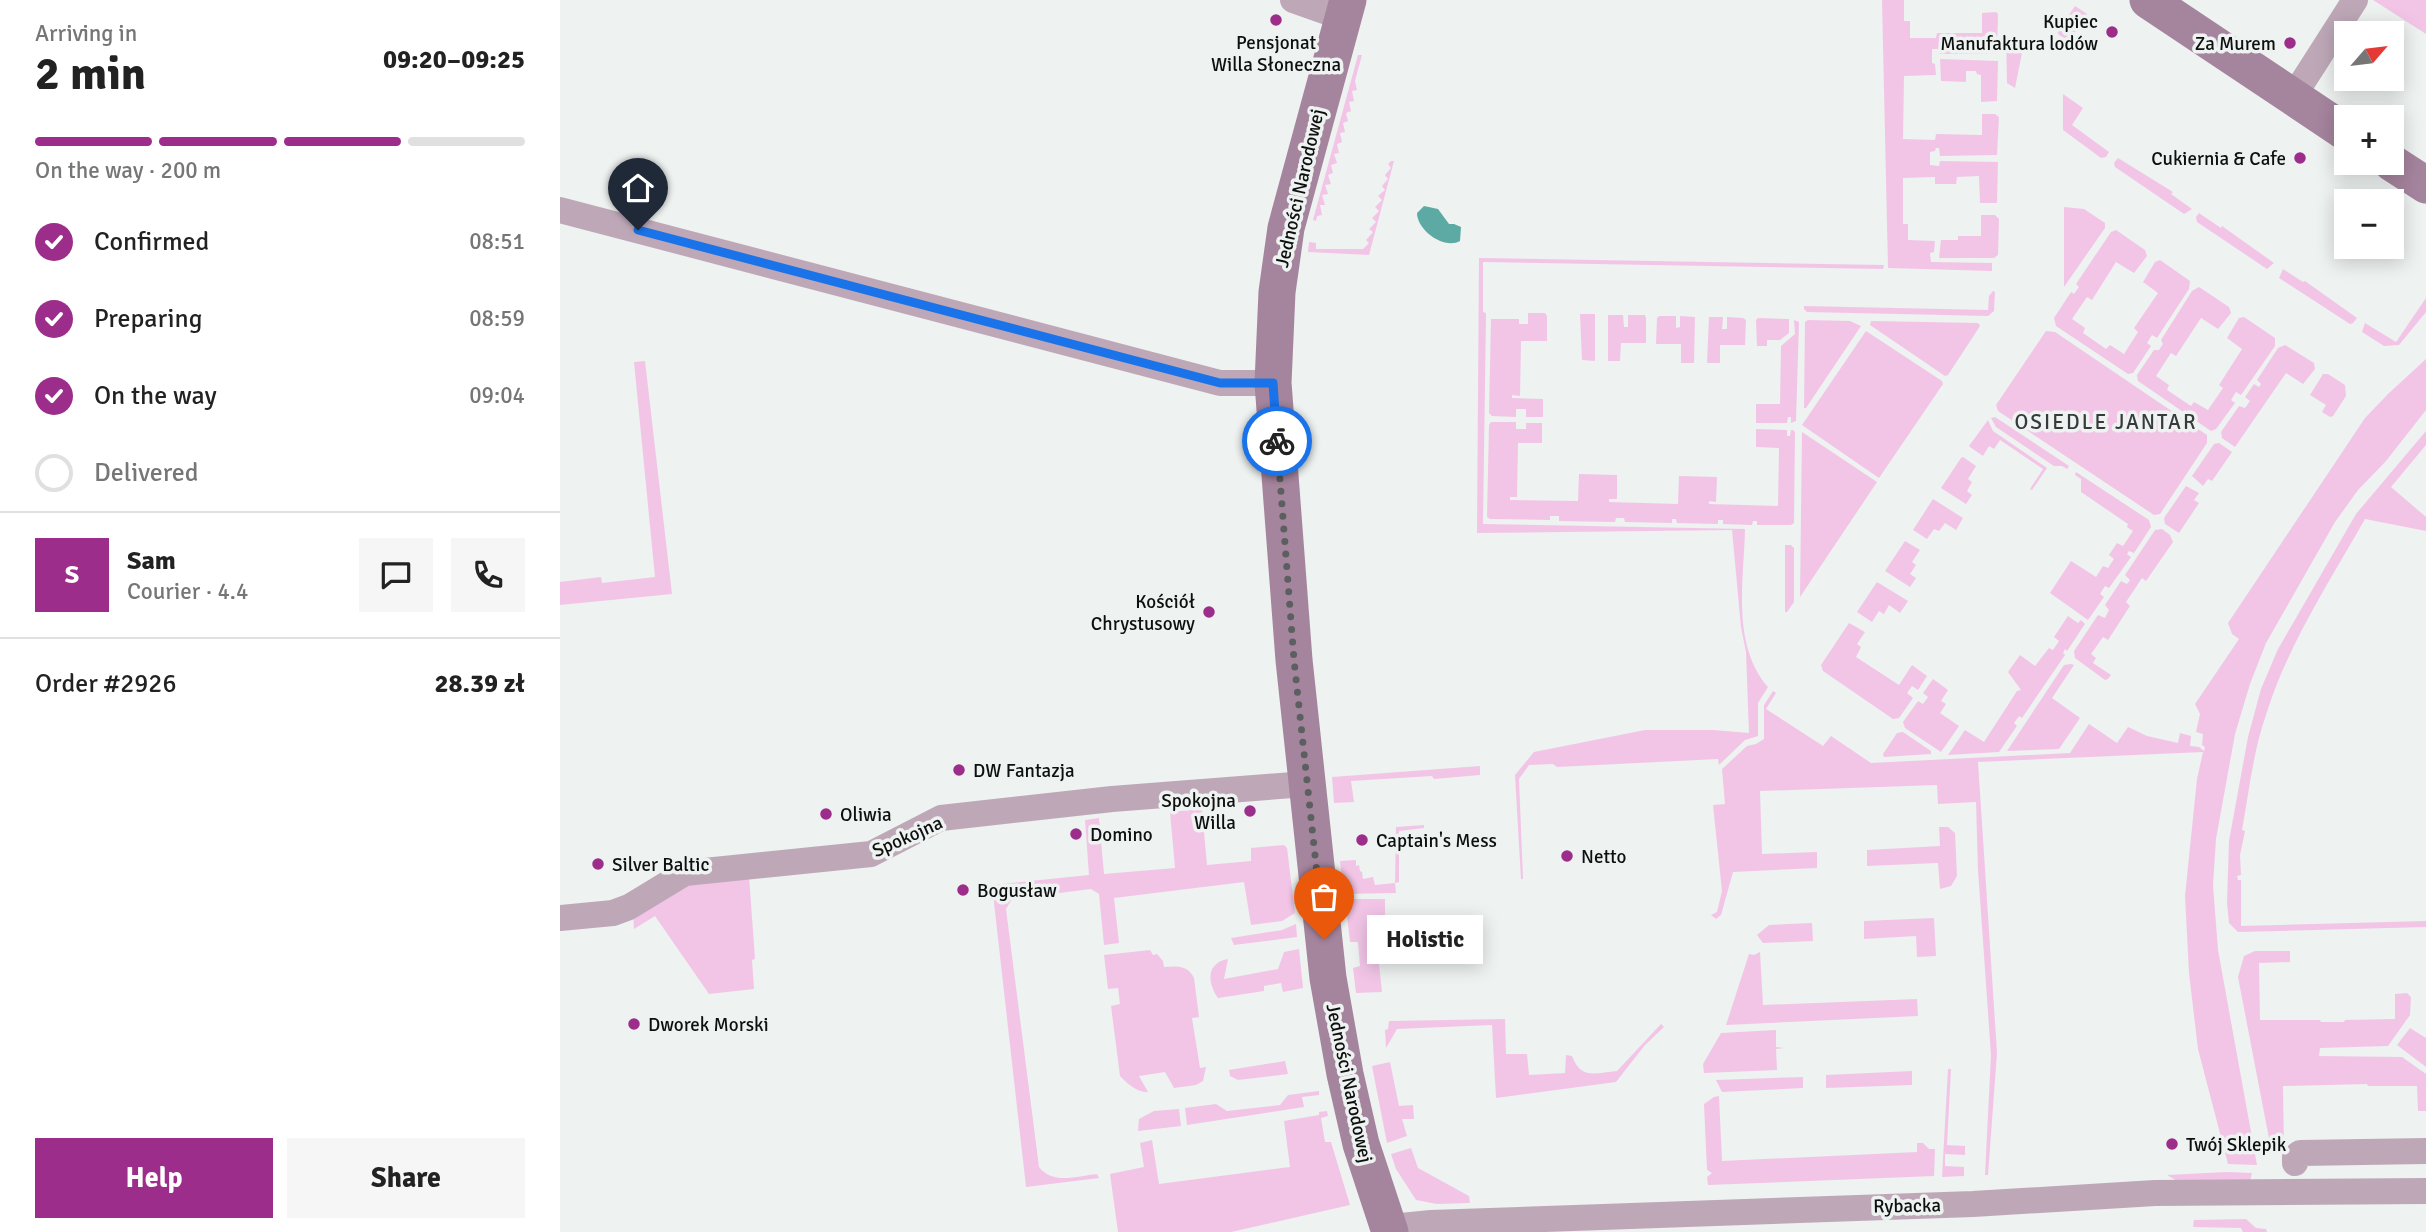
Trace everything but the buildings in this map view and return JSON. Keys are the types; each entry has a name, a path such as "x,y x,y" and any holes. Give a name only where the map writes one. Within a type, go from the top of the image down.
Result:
{"street":[{"name":"Jedności Narodowej","path":"1293,0 1346,9 1286,228 1277,292 1273,383 1294,660 1327,969 1345,1074 1361,1144 1390,1231"},
{"path":"2148,0 2334,124"},
{"path":"2293,97 2355,0"},
{"path":"2404,171 2426,185"},
{"path":"560,210 1220,383 1273,383"},
{"name":"Spokojna","path":"560,918 613,913 685,873 871,854 940,818 1112,799 1306,784"},
{"path":"2295,1163 2295,1157 2300,1153 2426,1152"},
{"name":"Rybacka","path":"1390,1231 1401,1226 1431,1223 1973,1204 2103,1195 2426,1191"}],"shaded area":[{"path":"1882,0 1904,0 1904,21 1910,21 1910,38 1936,38 1937,33 1982,33 1982,13 1998,14 1997,53 1940,54 1940,49 1932,49 1932,63 1935,64 1936,75 1904,76 1903,139 1935,140 1936,134 1982,135 1982,114 1995,114 1999,117 1997,155 1940,156 1939,148 1930,152 1930,165 1939,166 1940,161 1998,162 1997,203 1980,203 1979,176 1957,177 1956,184 1935,184 1935,177 1903,178 1903,224 1908,224 1908,240 1935,241 1934,252 1930,253 1931,262 1992,263 1992,271 1888,268"},
{"path":"2373,0 2426,0 2426,34"},
{"path":"2075,6 2087,14 2069,42 2058,34 2058,31"},
{"path":"2006,36 2023,48 2015,88 2007,83"},
{"path":"1358,55 1362,55 1355,81 1357,90 1352,91 1354,101 1349,102 1351,111 1346,113 1348,121 1343,123 1345,132 1340,133 1342,142 1337,144 1339,153 1334,154 1337,163 1331,165 1333,173 1328,175 1331,184 1325,185 1328,194 1322,195 1325,205 1320,205 1322,215 1317,216 1316,221 1313,220"},
{"path":"1940,59 1998,61 1997,101 1981,102 1981,75 1976,71 1966,71 1966,82 1941,81"},
{"path":"2063,94 2083,108 2072,125 2109,152 2106,157 2101,158 2063,130"},
{"path":"2118,158 2173,192 2171,194 2192,209 2184,214 2115,167 2114,163"},
{"path":"1394,161 1369,255 1308,252 1309,242 1316,243 1316,249 1363,249 1369,243 1366,240 1373,232 1369,229 1376,222 1372,218 1379,211 1375,207 1382,200 1378,196 1385,190 1382,186 1388,179 1385,175 1391,168 1388,164"},
{"path":"2064,207 2084,209 2105,223 2105,228 2064,287"},
{"path":"2199,213 2274,263 2267,269 2197,222"},
{"path":"1981,215 1995,215 1999,219 1998,255 1994,258 1939,258 1941,240 1958,240 1958,236 1981,236"},
{"path":"2116,230 2145,250 2147,256 2134,273 2116,262 2092,300 2087,297 2072,319 2085,328 2083,333 2106,349 2110,345 2124,354 2138,332 2134,328 2158,293 2143,282 2155,262 2160,260 2190,281 2189,289 2157,338 2152,335 2147,343 2151,346 2133,373 2128,374 2056,326 2054,318 2071,292 2074,294 2079,287 2076,284 2111,232"},
{"path":"1479,258 1884,265 1883,269 1483,262 1483,312 1486,313 1483,524 1745,529 1742,591 1744,632 1756,670 1768,687 1758,703 1758,736 1745,740 1719,765 1718,759 1557,767 1553,764 1529,765 1519,779 1523,879 1515,775 1534,752 1645,730 1749,733 1746,652 1741,627 1732,530 1477,533"},
{"path":"2283,269 2305,281 2357,318 2350,324 2279,278"},
{"path":"2199,287 2229,307 2231,313 2218,329 2201,318 2176,356 2171,353 2156,376 2169,385 2167,390 2191,406 2194,402 2208,410 2223,388 2219,385 2242,349 2227,338 2239,318 2244,317 2275,338 2275,346 2241,395 2236,392 2231,400 2235,403 2216,429 2211,431 2138,381 2137,375 2154,350 2159,350 2163,344 2161,340 2192,291"},
{"path":"1993,291 1994,311 1988,316 1807,312 1804,309 1804,306 1988,310 1989,296"},
{"path":"2426,298 2426,312 2399,345 2384,346 2362,332 2365,323 2396,342"},
{"path":"1528,313 1545,313 1547,341 1521,341 1520,396 1512,395 1512,398 1543,399 1543,417 1526,417 1526,409 1516,409 1516,417 1492,416 1489,413 1491,319 1519,319 1519,324 1528,324"},
{"path":"1580,314 1595,314 1595,361 1582,360"},
{"path":"1608,315 1623,315 1624,327 1628,327 1628,315 1645,315 1646,318 1646,343 1621,343 1620,361 1608,361"},
{"path":"1659,316 1676,316 1676,328 1680,327 1680,316 1695,317 1694,363 1681,363 1681,344 1656,344"},
{"path":"1709,317 1723,317 1722,329 1727,329 1727,317 1746,320 1745,345 1720,345 1720,363 1707,363"},
{"path":"1758,318 1789,319 1789,333 1780,340 1767,340 1767,346 1757,346"},
{"path":"1794,320 1799,322 1796,421 1791,423 1791,417 1788,417 1787,423 1756,423 1756,404 1780,404 1781,346 1795,334"},
{"path":"1850,321 1861,326 1804,408 1805,322"},
{"path":"1871,321 1978,323 1980,326 1945,376 1870,325"},
{"path":"1866,331 1943,384 1879,478 1802,425"},
{"path":"2046,331 2055,332 2207,435 2207,443 2160,514 2154,515 1998,411 1996,405"},
{"path":"2285,345 2314,363 2315,369 2303,384 2286,373 2235,447 2222,438 2221,432 2239,406 2245,408 2250,401 2245,397 2254,384 2259,387 2261,384 2257,380 2278,348"},
{"path":"2426,359 2426,410 2386,461 2358,490 2335,522 2266,643 2235,734 2216,839 2213,885 2218,950 2257,1165 2228,1164 2198,1049 2189,973 2185,896 2197,779 2203,752 1978,762 1997,1053 1988,1175 1985,1175 1991,1055 1976,802 1938,804 1937,785 1760,791 1762,854 1817,852 1817,868 1733,872 1721,915 1716,919 1711,915 1717,912 1722,891 1713,805 1725,804 1722,769 1747,746 1764,739 1764,705 1773,691 1776,693 1766,709 1823,746 1831,736 1871,763 2070,753 2089,724 2117,743 2128,727 2147,736 2178,743 2180,733 2191,736 2190,746 2204,751 2203,734 2196,732 2200,714 2195,704 2239,639 2232,634 2228,623 2365,418"},
{"path":"645,361 672,594 560,605 560,582 601,577 602,583 655,577 634,362"},
{"path":"2323,374 2328,374 2345,385 2346,396 2330,417 2322,412 2326,405 2310,395"},
{"path":"1995,417 2069,466 2067,469 2054,466 1996,427 1991,418"},
{"path":"1988,420 1993,431 2047,468 2032,490 2030,489 2043,469 2000,440 1994,449 1989,446 1983,456 1969,446"},
{"path":"1491,422 1516,422 1516,429 1526,429 1526,423 1542,423 1542,443 1518,443 1517,497 1510,497 1510,500 1578,501 1579,474 1617,475 1617,499 1609,499 1609,502 1678,504 1679,476 1717,477 1716,502 1709,501 1709,504 1778,506 1779,448 1756,447 1756,429 1787,430 1787,436 1790,436 1793,430 1794,523 1757,525 1757,521 1753,521 1752,525 1723,524 1723,520 1718,520 1718,524 1677,523 1676,519 1672,519 1672,523 1625,522 1624,518 1616,518 1615,522 1559,521 1559,516 1550,516 1550,520 1490,519 1487,517"},
{"path":"2426,431 2426,445 2391,487 2426,517 2426,531 2365,519 2310,614 2275,689 2262,729 2242,830 2245,831 2240,855 2241,875 2237,876 2238,880 2241,880 2241,926 2426,921 2426,927 2238,932 2229,923 2227,903 2229,841 2248,737 2261,689 2278,649 2356,514"},
{"path":"1802,432 1877,482 1800,597"},
{"path":"2219,443 2232,452 2212,481 2208,479 2203,486 2192,476 2214,444"},
{"path":"1963,457 1976,466 1968,479 1972,482 1967,491 1972,495 1966,504 1941,488"},
{"path":"2076,472 2149,520 2151,527 2134,553 2129,551 2127,554 2131,557 2109,588 2105,586 2100,594 2104,597 2088,620 2050,593 2071,561 2096,577 2103,566 2108,568 2114,559 2109,555 2117,543 2123,546 2133,531 2127,527 2128,524 2081,492 2081,479 2075,475"},
{"path":"2186,486 2199,493 2194,500 2199,503 2179,533 2165,524 2164,518"},
{"path":"1933,499 1963,518 1956,530 1945,523 1939,531 1934,529 1927,539 1913,530"},
{"path":"2162,529 2170,535 2173,542 2146,581 2142,578 2126,602 2130,606 2108,640 2103,637 2091,654 2096,658 2093,663 2111,675 2105,680 2075,658 2074,651 2098,615 2105,618 2109,610 2105,605 2121,581 2127,584 2130,580 2125,575 2155,530"},
{"path":"1905,541 1920,550 1912,562 1916,565 1910,574 1916,578 1910,587 1885,571"},
{"path":"1785,545 1794,548 1794,602 1787,612 1785,612"},
{"path":"1877,582 1908,601 1900,613 1889,605 1884,614 1879,611 1872,622 1857,612"},
{"path":"2068,616 2085,624 2067,651 2065,649 2065,655 2022,718 2019,716 2014,723 2017,726 1999,752 1948,755 1965,730 1984,742 2017,691 2021,690 2008,672 2020,655 2035,666 2049,648 2053,650 2059,641 2054,637"},
{"path":"1849,623 1865,632 1857,644 1861,647 1856,657 1899,685 1912,665 1927,676 1918,690 1912,686 1907,693 1913,698 1899,718 1893,719 1823,671 1821,665"},
{"path":"2064,665 2074,665 2052,698 2080,718 2059,749 2007,751"},
{"path":"1933,679 1948,690 1941,701 1946,704 1940,713 1959,726 1941,752 1905,728 1903,722 1918,701 1923,704 1928,697 1923,693"},
{"path":"1903,732 1931,751 1931,754 1884,757 1883,754 1897,733"},
{"path":"1480,766 1480,775 1351,781 1354,802 1334,803 1332,777"},
{"path":"1202,809 1207,865 1251,861 1251,848 1284,845 1287,848 1295,913 1282,921 1251,925 1244,882 1114,898 1119,943 1104,945 1099,894 1091,889 1012,899 1006,909 1039,1167 1045,1173 1058,1178 1097,1174 1099,1178 1026,1187 992,885 1089,875 1085,820 1099,818 1104,874 1175,868 1170,812"},
{"path":"1424,825 1424,828 1399,831 1399,882 1395,883 1396,827"},
{"path":"1939,827 1948,827 1955,833 1957,876 1951,886 1940,889 1938,863 1867,866 1867,850 1940,846"},
{"path":"1356,860 1363,879 1373,877 1375,885 1395,883 1396,893 1344,894 1340,861"},
{"path":"749,876 755,959 752,960 754,989 709,994 655,916 634,929 633,913 684,882"},
{"path":"1345,899 1385,899 1385,963 1379,964 1382,992 1356,993 1353,968 1360,966 1358,942 1350,942"},
{"path":"1934,918 1936,956 1917,957 1916,936 1864,939 1864,921"},
{"path":"1812,923 1813,941 1763,943 1757,935 1769,925"},
{"path":"1296,924 1297,937 1234,945 1231,938 1282,930"},
{"path":"1299,949 1303,988 1283,992 1281,983 1264,986 1264,991 1218,998 1214,992 1212,969 1221,961 1228,959 1224,979 1278,969 1284,952"},
{"path":"1150,950 1163,961 1164,967 1185,969 1194,978 1199,1017 1192,1018 1200,1068 1206,1067 1203,1081 1196,1085 1174,1088 1165,1072 1139,1076 1148,1092 1144,1092 1132,1087 1120,1076 1111,1006 1120,1004 1118,988 1108,989 1104,955"},
{"path":"2255,951 2290,951 2290,962 2259,963 2260,1020 2344,1022 2395,1019 2395,994 2407,993 2411,997 2410,1015 2388,1046 2320,1048 2319,1056 2402,1057 2426,1074 2426,1111 2418,1111 2417,1086 2283,1086 2284,1152 2272,1154 2238,977 2244,956"},
{"path":"1760,952 1763,1005 1917,999 1918,1016 1726,1025 1749,954"},
{"path":"1505,1019 1506,1054 1527,1054 1529,1075 1565,1073 1566,1055 1572,1056 1584,1072 1617,1071 1661,1024 1664,1027 1645,1045 1616,1082 1496,1098 1492,1025 1397,1029 1386,1048 1385,1030 1388,1029 1389,1021"},
{"path":"2410,1028 2426,1038 2426,1067 2397,1045"},
{"path":"1776,1030 1776,1047 1784,1048 1776,1049 1777,1070 1704,1073 1703,1064 1721,1033"},
{"path":"1285,1061 1288,1074 1238,1080 1230,1076 1229,1070"},
{"path":"1390,1062 1399,1106 1413,1105 1414,1119 1402,1119 1407,1136 1387,1143 1372,1066"},
{"path":"1948,1069 1951,1069 1947,1145 1965,1146 1965,1155 1945,1154 1945,1166 1964,1167 1964,1176 1942,1177"},
{"path":"1912,1071 1912,1085 1826,1088 1826,1075"},
{"path":"1803,1077 1803,1088 1722,1092 1716,1080"},
{"path":"1319,1091 1319,1095 1302,1097 1304,1107 1187,1125 1185,1108 1216,1104 1227,1111 1280,1105 1288,1095"},
{"path":"1719,1096 1722,1161 1917,1152 1917,1143 1923,1143 1929,1149 1935,1149 1934,1176 1708,1185 1707,1177 1712,1173 1707,1170 1704,1104"},
{"path":"1179,1109 1181,1126 1138,1131 1139,1119 1154,1111"},
{"path":"1327,1111 1328,1116 1321,1118 1325,1142 1331,1142 1350,1205 1231,1232 1118,1232 1110,1174 1144,1167 1140,1143 1152,1140 1159,1184 1290,1167 1284,1121"},
{"path":"1411,1148 1418,1168 1469,1196 1470,1203 1437,1204 1416,1200 1396,1169 1391,1154"},
{"path":"2252,1173 2250,1181 2177,1181 2167,1175"},
{"path":"2246,1219 2256,1228 2266,1229 2267,1232 2243,1232 2241,1228 2193,1227 2194,1220"}],"water":[{"path":"1424,206 1438,209 1449,224 1461,227 1460,241 1439,241 1426,232 1417,213"}],"way so far":[{"path":"1277,441 1294,660 1324,939"}],"place":[{"name":"Pensjonat Willa Słoneczna","path":"1276,20"},
{"name":"Kupiec Manufaktura lodów","path":"2112,32"},
{"name":"Za Murem","path":"2290,43"},
{"name":"Cukiernia & Cafe","path":"2300,158"},
{"name":"Kościół Chrystusowy","path":"1209,612"},
{"name":"DW Fantazja","path":"959,770"},
{"name":"Spokojna Willa","path":"1250,811"},
{"name":"Oliwia","path":"826,814"},
{"name":"Domino","path":"1076,834"},
{"name":"Captain's Mess","path":"1362,840"},
{"name":"Netto","path":"1567,856"},
{"name":"Silver Baltic","path":"598,864"},
{"name":"Bogusław","path":"963,890"},
{"name":"Holistic","path":"1324,939"},
{"name":"Dworek Morski","path":"634,1024"},
{"name":"Twój Sklepik","path":"2172,1144"}],"district":[{"name":"OSIEDLE JANTAR","path":"2106,422"}],"route":[{"path":"638,230 1220,383 1273,383 1277,441"}]}
